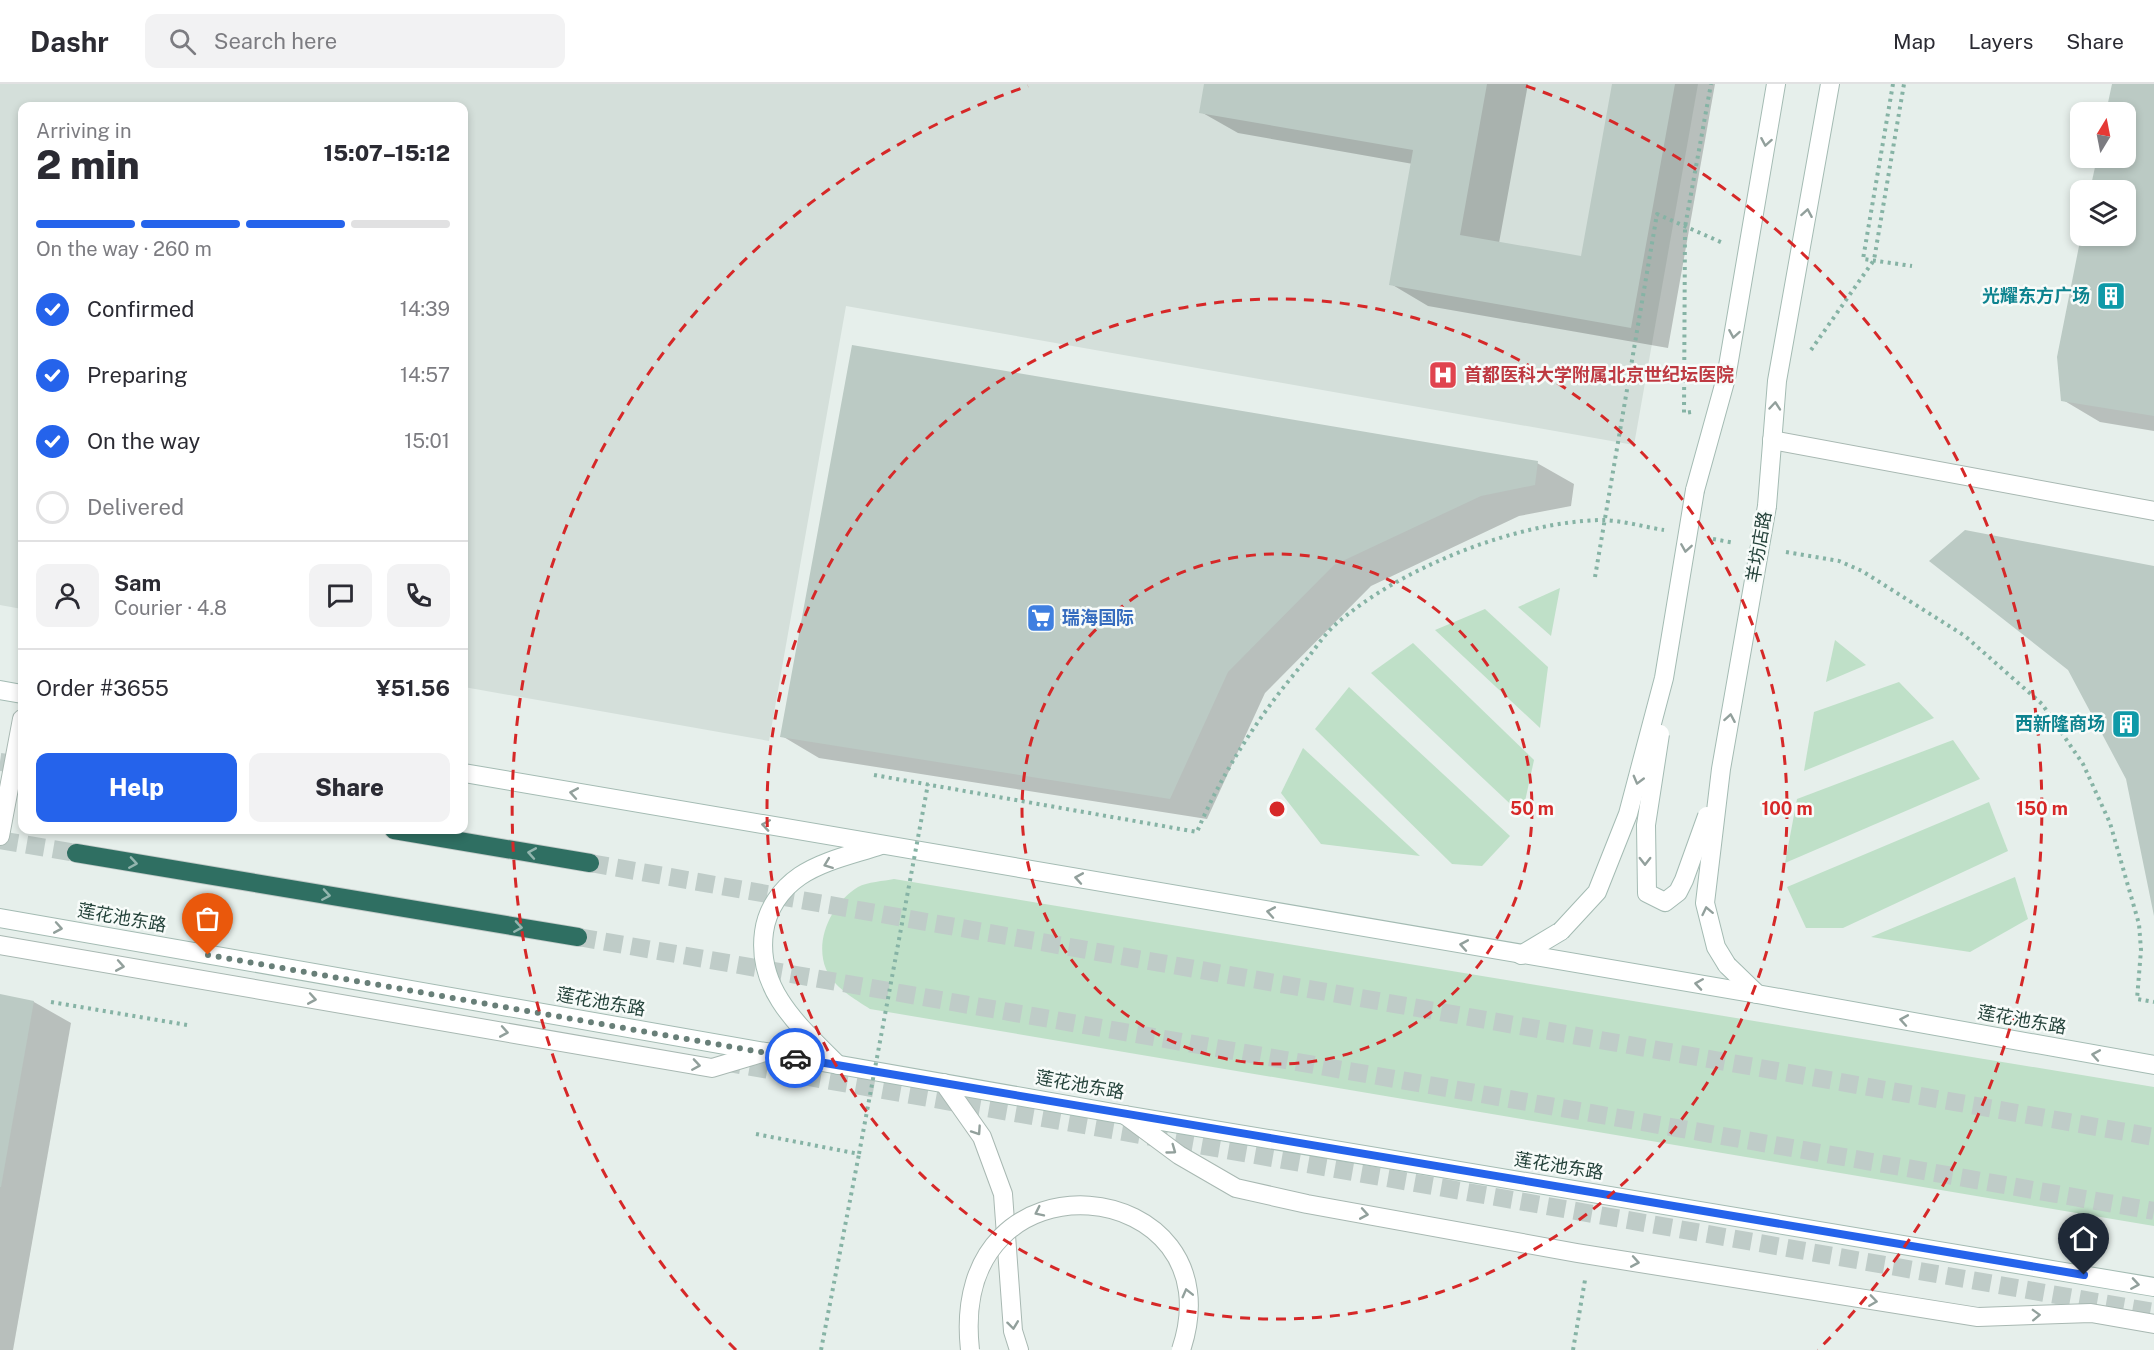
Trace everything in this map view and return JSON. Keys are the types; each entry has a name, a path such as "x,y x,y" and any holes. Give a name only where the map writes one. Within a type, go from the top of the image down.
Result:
{"highway":[{"path":"418,834 590,863"},
{"path":"76,853 578,937"}],"street":[{"path":"1721,768 1699,842 1678,892 1665,902 1647,893 1646,825 1660,734 1664,678 1695,490 1726,378 1776,84"},
{"name":"羊坊店路","path":"1757,994 1727,965 1716,947 1705,903 1721,768 1767,506 1778,381 1830,84"},
{"path":"1772,440 2154,511"},
{"path":"1521,955 1561,930 1597,892 1628,814 1664,678"},
{"path":"0,690 18,693"},
{"path":"0,836 18,740"},
{"name":"莲花池东路","path":"468,774 1757,994 2154,1065"},
{"path":"838,1065 789,1015 769,982 762,950 766,918 784,889 801,875 824,864 883,844"},
{"name":"莲花池东路","path":"0,918 1125,1115 2154,1287"},
{"path":"0,945 712,1068 765,1052"},
{"path":"944,1083 982,1137 999,1179 1003,1194 1013,1331 1019,1350"},
{"path":"1125,1115 1179,1155 1236,1188 1307,1204 1589,1255 1978,1317 2091,1313 2154,1324"},
{"path":"970,1350 972,1300 978,1273 989,1252 1003,1236 1024,1219 1047,1208 1065,1204 1092,1204 1130,1214 1167,1245 1179,1264 1190,1305 1187,1330 1181,1350"}],"path":[{"path":"1711,84 1685,227 1684,413 1719,406"},
{"path":"1893,84 1863,259 1912,266"},
{"path":"1808,355 1874,260 1904,84"},
{"path":"1595,577 1657,214 1730,246"},
{"path":"874,775 1197,832 1207,808 1268,704 1335,626 1394,584 1452,555 1553,524 1604,520 1675,532"},
{"path":"1710,538 1745,545"},
{"path":"1781,551 1839,561 1862,572 1965,636 2042,704 2083,764 2110,823 2139,924 2141,950 2138,999 2154,1002"},
{"path":"821,1350 928,784"},
{"path":"51,1002 187,1025"},
{"path":"756,1134 859,1154"},
{"path":"1573,1350 1589,1255"}],"shaded area":[{"name":"首都医科大学附属北京世纪坛医院","path":"0,84 1698,84 1634,445 846,306 769,741 468,688 468,102 18,102 18,608 0,605"}],"green space":[{"path":"1560,588 1551,636 1518,607"},
{"path":"1485,609 1548,667 1540,728 1435,630"},
{"path":"1835,640 1866,665 1826,682"},
{"path":"1413,643 1534,760 1522,815 1371,673"},
{"path":"1899,682 1934,718 1804,771 1814,712"},
{"path":"1349,687 1510,836 1482,866 1452,864 1315,729"},
{"path":"1953,740 1980,779 1785,863 1797,799"},
{"path":"1303,748 1420,856 1321,844 1281,793"},
{"path":"1989,802 2008,851 1843,928 1806,928 1787,887"},
{"path":"2015,877 2028,919 1970,952 1871,937"},
{"path":"894,879 2154,1087 2154,1226 870,1009 845,992 829,975 823,958 824,935 833,912 849,894 862,885"}],"building":[{"path":"1204,84 1487,84 1460,235 1581,256 1612,84 1675,84 1631,328 1389,285 1413,150 1199,113"},
{"name":"光耀东方广场","path":"2112,84 2154,84 2154,416 2061,401 2057,357 2079,246 2136,246 2136,180 2092,180 2095,168 2136,168 2136,102 2108,102"},
{"name":"瑞海国际","path":"852,345 1538,461 1535,485 1481,496 1334,565 1228,672 1170,799 780,737"},
{"name":"西新隆商场","path":"1965,530 2154,566 2154,916 2126,779 2068,670 1929,561"},
{"path":"0,994 34,1001 1,1187 0,1187"}],"tunnel":[{"path":"0,762 18,764"},
{"path":"0,840 76,853"},
{"path":"590,863 2154,1137"},
{"path":"578,937 2154,1211"},
{"path":"723,1062 2154,1312"}],"way so far":[{"path":"208,955 795,1058"}],"place":[{"name":"光耀东方广场","path":"2111,296"},
{"name":"首都医科大学附属北京世纪坛医院","path":"1443,375"},
{"name":"瑞海国际","path":"1041,618"},
{"name":"西新隆商场","path":"2126,724"}],"route":[{"path":"795,1058 2084,1275"}]}
